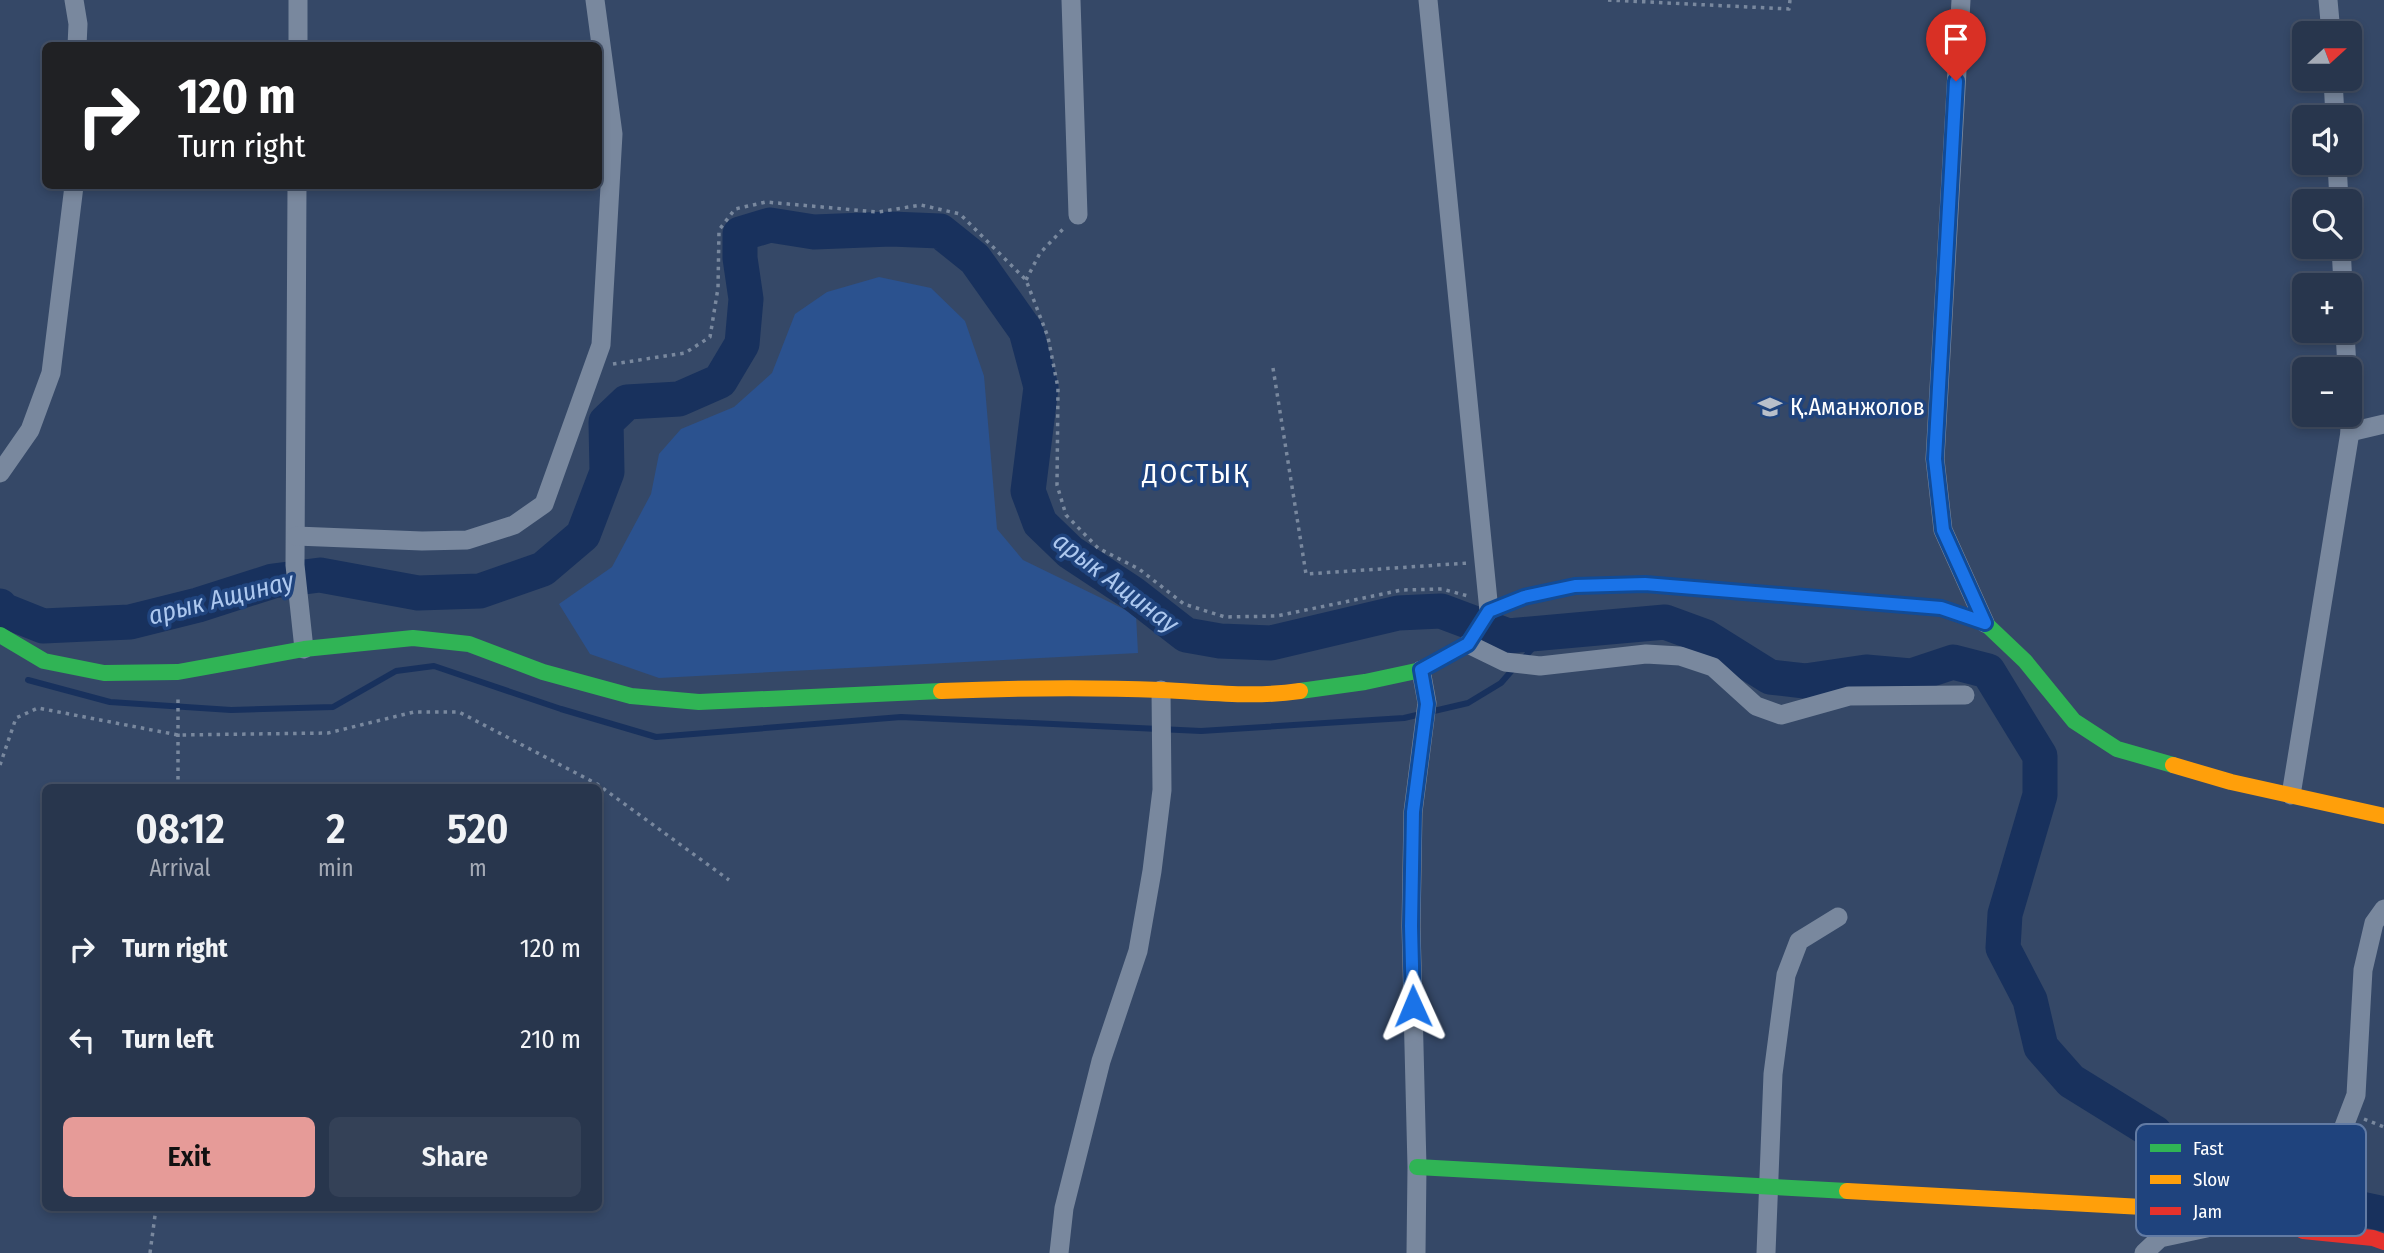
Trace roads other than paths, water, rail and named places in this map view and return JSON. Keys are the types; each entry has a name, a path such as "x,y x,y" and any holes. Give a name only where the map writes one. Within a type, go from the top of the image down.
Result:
{"main road":[{"path":"0,635 44,661 104,673 178,672 304,649 413,638 469,644 542,672 632,696 699,702 1009,688 1161,690 1267,696 1365,682 1421,670 1468,644 1489,611 1524,597 1575,586 1645,584 1941,608 1985,623 2025,661 2074,722 2117,749 2231,782 2384,816"},
{"path":"1417,1167 2136,1206"},
{"path":"2353,1236 2384,1242"}],"street":[{"path":"74,0 78,24 77,42"},
{"path":"298,0 298,42"},
{"path":"595,0 601,42"},
{"path":"1071,0 1078,215"},
{"path":"1428,0 1489,611"},
{"path":"1961,0 1935,459 1943,530 1985,623"},
{"path":"2328,0 2330,21"},
{"path":"296,536 467,540 514,525 544,503 601,345 613,134 602,52"},
{"path":"0,474 30,430 51,373 74,189"},
{"path":"297,189 295,565 304,649"},
{"path":"2362,423 2384,424"},
{"path":"2291,795 2349,427"},
{"path":"1468,644 1505,662 1540,666 1646,654 1680,656 1713,667 1756,706 1782,715 1849,696 1965,695"},
{"path":"1416,1253 1417,1167 1411,926 1413,812 1427,704 1421,670"},
{"path":"1059,1253 1064,1208 1101,1061 1138,951 1162,790 1161,690"},
{"path":"2345,1124 2356,1095 2363,970 2374,923 2384,909"},
{"path":"1766,1253 1773,1074 1786,975 1799,942 1838,917"},
{"path":"2144,1253 2160,1238 2169,1236"}],"waterway":[{"name":"арык Ащинау","path":"0,606 3,610 43,626 130,622 198,605 273,581 320,575 418,593 480,591 543,569 583,535 607,472 606,422 627,402 679,399 720,381 742,344 746,299 740,258 740,234 770,225 814,232 891,229 940,231 975,259 1026,331 1041,387 1028,491 1040,523 1070,552 1132,593 1186,635 1220,641 1271,643 1398,613 1441,611 1508,636 1665,622 1706,637 1770,677 1805,681 1866,672 1911,676 1953,662 1988,671 2040,756 2040,795 2005,914 2003,948 2030,1000 2041,1047 2071,1081 2140,1124"},
{"path":"1522,660 1546,633"},
{"path":"28,680 110,702 231,710 333,707 396,671 434,666 561,709 656,737 901,717 1201,731 1404,718 1468,703 1501,683 1514,668"},
{"name":"арык Ащинау","path":"2366,1210 2384,1214"}],"place":[{"name":"Қ.Аманжолов","path":"1770,407"}],"district":[{"name":"ДОСТЫҚ","path":"1196,473"}]}
